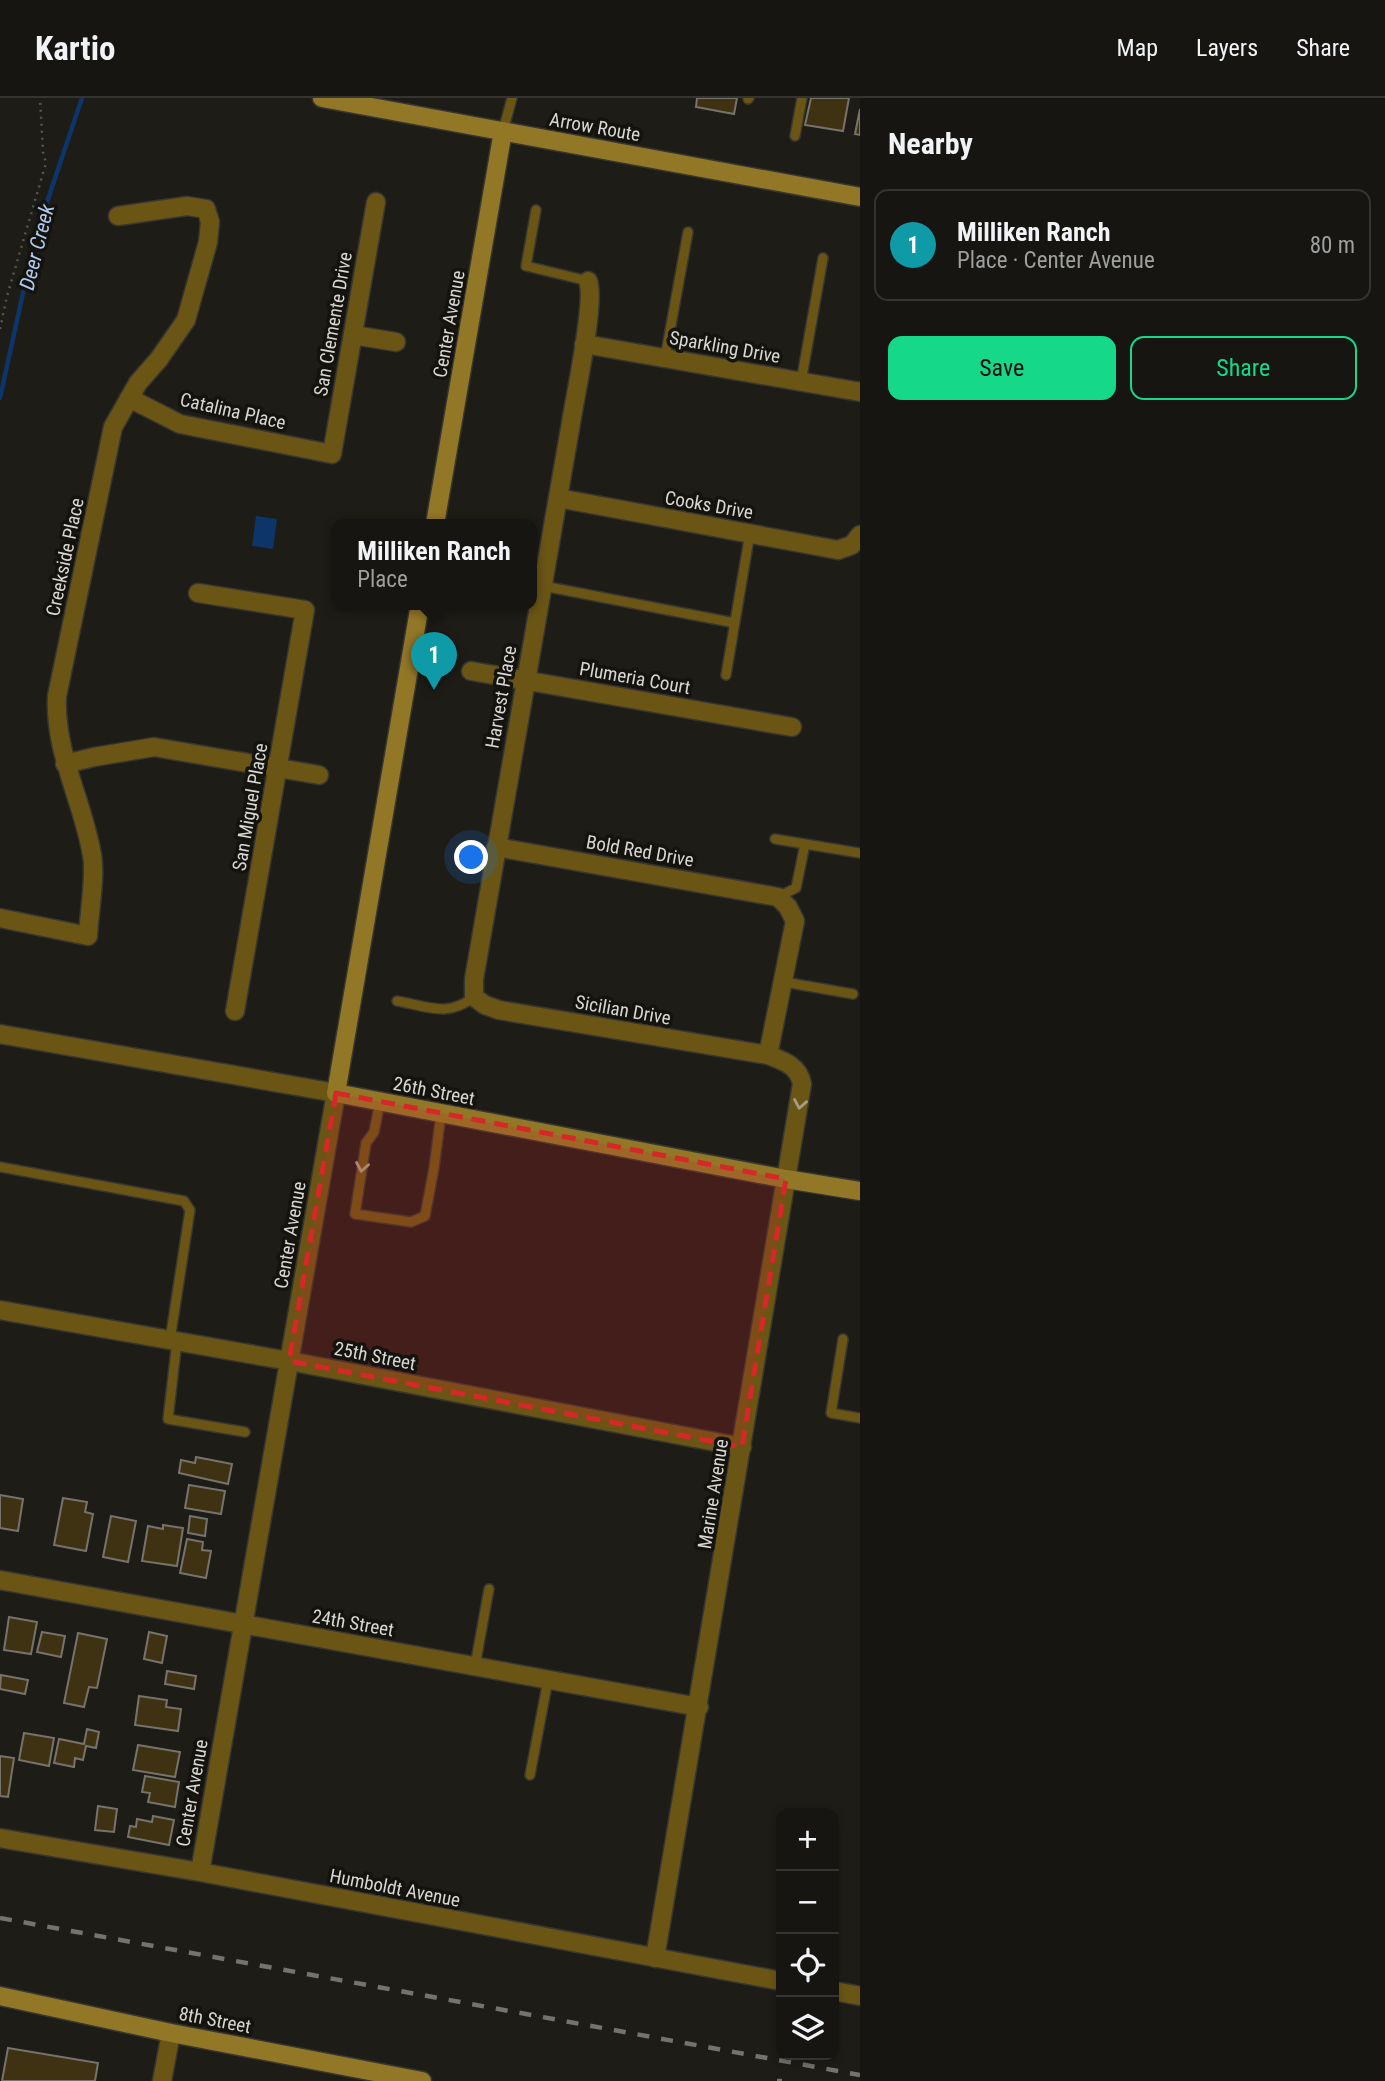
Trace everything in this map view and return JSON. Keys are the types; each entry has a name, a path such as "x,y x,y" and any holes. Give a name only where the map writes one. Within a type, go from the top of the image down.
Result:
{"street":[{"name":"Arrow Route","path":"322,98 860,197"},
{"name":"Center Avenue","path":"436,519 503,131"},
{"name":"San Clemente Drive","path":"332,454 376,202"},
{"name":"Creekside Place","path":"0,918 88,936 93,858 87,829 65,764 56,717 57,696 113,427 138,383 159,359 186,320 208,242 210,222 206,209 187,206 118,216"},
{"name":"Harvest Place","path":"474,997 474,979 496,847 583,344 591,294 589,281"},
{"path":"352,335 396,342"},
{"name":"Sparkling Drive","path":"583,344 860,392"},
{"name":"Catalina Place","path":"129,398 180,424 332,454"},
{"name":"Cooks Drive","path":"558,498 838,550 856,540"},
{"name":"San Miguel Place","path":"198,593 305,610 235,1011"},
{"name":"Center Avenue","path":"200,1872 419,610"},
{"name":"Plumeria Court","path":"471,671 792,727"},
{"path":"65,764 154,747 319,775"},
{"name":"Bold Red Drive","path":"496,847 778,897"},
{"path":"768,1055 795,921 788,907 778,897"},
{"name":"Sicilian Drive","path":"474,997 485,1006 499,1010 768,1055"},
{"name":"26th Street","path":"0,1034 336,1093 786,1179 859,1189"},
{"name":"Marine Avenue","path":"655,1958 802,1084 794,1068 768,1055"},
{"name":"25th Street","path":"0,1310 742,1447"},
{"name":"24th Street","path":"0,1580 699,1707"},
{"name":"Humboldt Avenue","path":"0,1838 200,1872 776,1980"},
{"path":"839,1992 860,1996"},
{"name":"8th Street","path":"0,1996 171,2033 422,2081"},
{"path":"162,2081 171,2033"}],"lane":[{"path":"503,131 512,98"},
{"path":"795,136 802,98"},
{"path":"536,210 526,266 589,281"},
{"path":"665,358 688,232"},
{"path":"801,382 823,258"},
{"path":"726,675 750,533"},
{"path":"543,586 735,623"},
{"path":"775,839 860,853"},
{"path":"778,897 796,888 805,844"},
{"path":"783,982 853,994"},
{"path":"397,1001 449,1010 463,1006 474,997"},
{"path":"380,1102 374,1132 366,1143 355,1214 411,1222 425,1216 440,1114"},
{"path":"0,1167 184,1200 190,1210 174,1340 168,1419 245,1432"},
{"path":"843,1339 831,1413 860,1418"},
{"path":"475,1666 489,1589"},
{"path":"530,1775 548,1679"}],"path":[{"path":"0,329 46,163 40,98"}],"highlighted area":[{"path":"336,1093 786,1179 742,1447 289,1361"}],"water":[{"path":"256,516 277,519 273,549 252,546"}],"building":[{"path":"697,98 737,98 734,114 696,107"},
{"path":"811,98 849,98 843,131 805,125"},
{"path":"860,109 860,135 855,134"},
{"path":"196,1457 232,1464 228,1484 179,1473 181,1460 195,1463"},
{"path":"189,1485 225,1491 221,1514 185,1508"},
{"path":"0,1495 23,1499 18,1531 0,1528"},
{"path":"63,1498 87,1502 85,1512 93,1514 86,1551 54,1545"},
{"path":"111,1516 136,1521 128,1562 103,1557"},
{"path":"190,1516 207,1519 205,1536 188,1533"},
{"path":"163,1525 183,1528 177,1566 142,1561 148,1526 163,1529"},
{"path":"187,1539 203,1542 202,1550 211,1551 206,1578 180,1573"},
{"path":"9,1617 37,1622 31,1654 4,1650"},
{"path":"42,1632 65,1636 61,1657 37,1652"},
{"path":"149,1632 167,1636 162,1663 144,1659"},
{"path":"78,1633 107,1639 97,1688 89,1687 84,1707 64,1703"},
{"path":"167,1671 196,1676 194,1689 165,1684"},
{"path":"1,1675 28,1680 25,1694 0,1689"},
{"path":"139,1696 167,1700 166,1707 181,1709 178,1731 135,1725"},
{"path":"87,1729 99,1732 96,1748 86,1746 83,1760 75,1758 74,1767 54,1763 59,1739 84,1744"},
{"path":"24,1733 54,1738 49,1766 19,1760"},
{"path":"138,1745 180,1752 175,1777 133,1770"},
{"path":"0,1756 14,1758 8,1797 0,1796"},
{"path":"145,1776 179,1782 175,1807 148,1802 150,1793 142,1792"},
{"path":"98,1806 117,1809 114,1832 95,1830"},
{"path":"153,1816 174,1820 169,1845 128,1837 130,1826 136,1827 137,1819 152,1822"},
{"path":"8,2048 98,2063 95,2081 2,2081"}],"waterway":[{"name":"Deer Creek","path":"0,398 45,208 82,98"}],"railway":[{"path":"0,1918 860,2075"},
{"path":"777,2081 782,2081"}],"place":[{"name":"Milliken Ranch","path":"434,690"}]}
